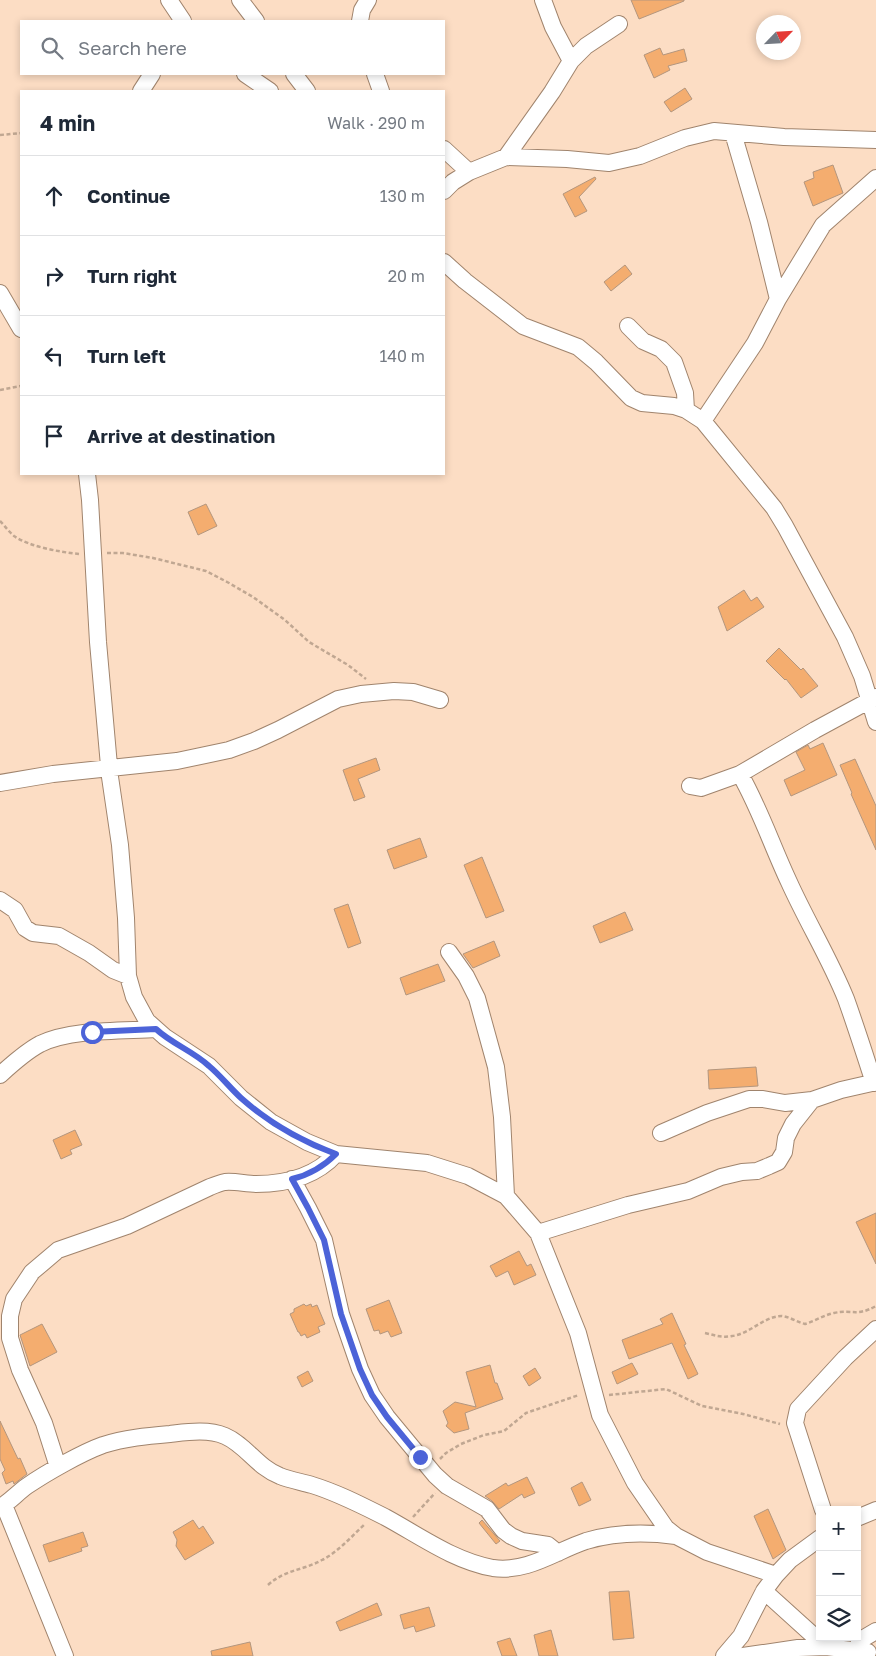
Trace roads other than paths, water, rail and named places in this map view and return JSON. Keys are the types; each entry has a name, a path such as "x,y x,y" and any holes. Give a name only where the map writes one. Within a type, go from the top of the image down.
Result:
{"street":[{"path":"169,0 180,19"},
{"path":"240,0 255,20"},
{"path":"360,20 362,10 368,0"},
{"path":"543,0 571,61"},
{"path":"506,157 548,98 571,61 586,46 619,24"},
{"path":"142,90 151,75"},
{"path":"246,75 269,90"},
{"path":"295,75 306,90"},
{"path":"376,75 381,90"},
{"path":"445,190 453,182 469,172 506,157 567,158 609,163 640,156 685,138 714,131 876,140"},
{"path":"733,132 759,222 778,299"},
{"path":"445,150 469,172"},
{"path":"703,421 755,343 778,299 823,225 876,178"},
{"path":"445,263 523,326 578,346 631,398 642,403 674,406 686,410 703,421 774,508 785,526 845,638 873,699 876,722"},
{"path":"0,293 20,327"},
{"path":"628,326 643,340 661,348 674,362 685,393 686,410"},
{"path":"87,475 109,769 126,918 128,976 134,997 147,1021 165,1037 209,1066 241,1098 271,1122 307,1142 336,1154 427,1163 468,1176 506,1196 538,1233 578,1333 600,1415 635,1483 666,1528 676,1536 707,1552 776,1575"},
{"path":"0,783 53,774 177,761 229,750 278,730 338,699 361,694 384,691 413,692 440,700"},
{"path":"690,786 701,788 740,774 873,699"},
{"path":"661,1133 707,1113 750,1099 785,1103 812,1100 842,1090 875,1083 845,999 780,862 754,798 740,774"},
{"path":"0,900 15,910 26,928 33,933 59,936 89,953 113,970 128,976"},
{"path":"449,952 466,976 477,998 496,1067 502,1117 506,1196"},
{"path":"0,1075 15,1061 41,1044 65,1036 92,1032 156,1029"},
{"path":"538,1233 628,1206 688,1191 721,1177 757,1171 770,1166 778,1162 784,1152 786,1138 793,1124 812,1100"},
{"path":"58,1467 44,1423 20,1370 10,1338 10,1316 14,1300 32,1272 58,1250 127,1226 210,1187 224,1182 257,1184 301,1177 327,1164 336,1154"},
{"path":"292,1179 324,1240 341,1314 360,1369 372,1395 382,1410 420,1457 447,1486 487,1509 503,1530 511,1536 548,1545 558,1553"},
{"path":"822,1506 795,1423 798,1409 845,1358 876,1329"},
{"path":"65,1656 2,1506 26,1486 58,1467 102,1446 135,1438 212,1432 227,1437 237,1443 268,1471 313,1485 357,1503 434,1545 475,1564 496,1568 518,1567 538,1562 587,1541 615,1535 649,1532 676,1536"},
{"path":"861,1516 876,1510"},
{"path":"724,1656 741,1636 764,1590 790,1560 816,1541"},
{"path":"764,1590 826,1647"},
{"path":"743,1656 778,1650 864,1647 876,1631"}]}
